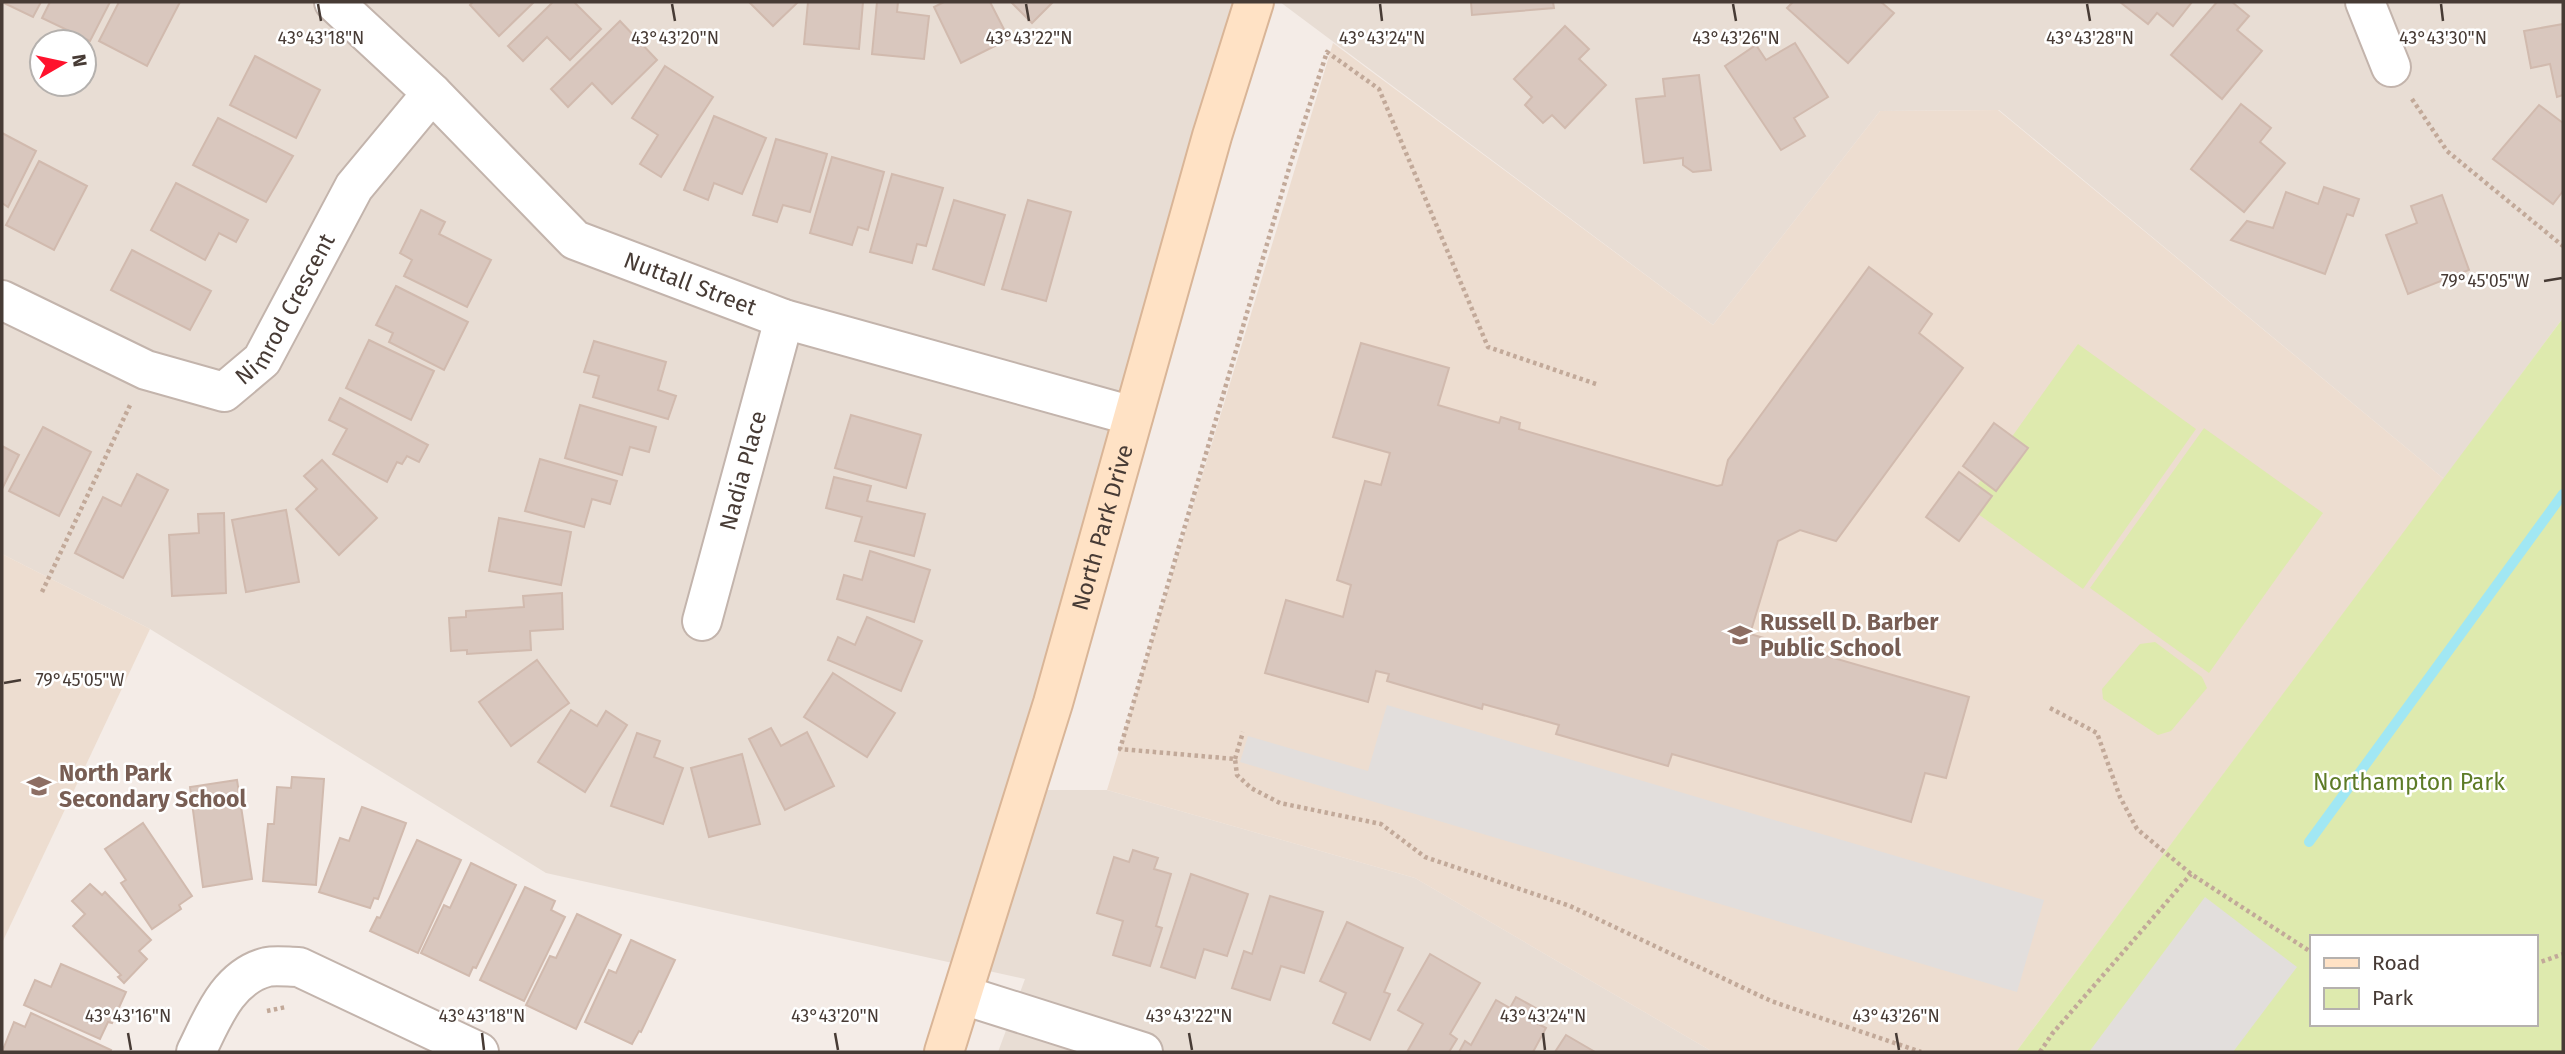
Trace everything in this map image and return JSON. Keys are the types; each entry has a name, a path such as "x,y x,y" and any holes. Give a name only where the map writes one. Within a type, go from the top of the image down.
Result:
{"main road":[{"name":"North Park Drive","path":"944,1052 1053,703 1212,136 1254,2"}],"street":[{"name":"Nuttall Street","path":"334,2 432,93 575,240 784,319 1133,416"},
{"path":"2365,2 2391,67"},
{"name":"Nimrod Crescent","path":"2,300 146,370 224,392 262,360 354,187 432,93"},
{"name":"Nadia Place","path":"702,621 784,319"},
{"path":"196,1052 220,1004 240,980 267,967 299,967 479,1052"},
{"path":"963,995 1143,1052"}],"path":[{"path":"1235,759 1120,749 1290,165 1327,52 1379,89 1488,347 1595,384"},
{"path":"2391,67 2447,151 2563,246"},
{"path":"42,592 146,370"},
{"path":"2050,708 2097,733 2120,797 2137,829 2191,874 2310,951"},
{"path":"1243,732 1235,759 1237,775 1251,788 1280,803 1381,824 1425,857 1570,906 1771,1001 1921,1052"},
{"path":"2040,1052 2052,1034 2191,874"},
{"path":"2537,963 2563,954"},
{"path":"260,1015 287,1007 297,1010"}],"shaded area":[{"path":"2,2 1254,2 1026,790 1107,790 1415,878 1713,1052 998,1052 1025,979 546,873 150,629 2,554"},
{"path":"1280,2 2563,2 2563,318 2444,479 1999,110 1880,111 1713,325"},
{"name":"Russell D. Barber Public School","path":"1333,43 1713,325 1880,111 1998,110 2444,479 2016,1052 1713,1052 1415,878 1107,790"},
{"name":"North Park Secondary School","path":"2,554 150,629 2,943"},
{"path":"1387,705 2044,900 2017,992 1240,762 1248,736 1368,771"},
{"path":"2205,897 2297,967 2233,1052 2089,1052"}],"green space":[{"name":"Northampton Park","path":"2563,318 2563,1052 2016,1052"},
{"path":"2078,344 2196,429 2083,589 1964,504"},
{"path":"2204,428 2323,513 2209,673 2090,588"},
{"path":"2155,642 2202,677 2207,688 2171,731 2158,735 2103,699 2102,689 2140,644"}],"building":[{"path":"2,2 41,2 33,17"},
{"path":"50,2 110,2 97,28 63,28 42,18"},
{"path":"119,2 180,2 147,66 99,41"},
{"path":"473,2 534,2 499,36 470,5"},
{"path":"553,2 574,2 601,29 570,60 547,37 523,61 508,46"},
{"path":"749,2 798,2 773,26"},
{"path":"808,2 863,2 859,49 804,44"},
{"path":"877,2 898,2 897,12 929,16 924,59 872,54"},
{"path":"944,2 990,2 1009,39 961,63 934,7"},
{"path":"1011,2 1053,2 1032,23"},
{"path":"1471,2 1553,2 1554,8 1472,15"},
{"path":"1793,2 1881,2 1894,13 1848,63 1787,8"},
{"path":"2120,2 2192,2 2173,26 2157,13 2148,24"},
{"path":"2217,2 2232,2 2249,16 2237,30 2262,51 2222,99 2171,55"},
{"path":"620,21 657,60 612,104 592,83 568,107 551,89"},
{"path":"2563,24 2563,95 2557,97 2550,64 2531,68 2524,31"},
{"path":"1565,26 1589,49 1579,59 1606,85 1565,128 1552,115 1543,123 1525,105 1532,97 1514,79"},
{"path":"1795,43 1828,97 1794,118 1805,136 1781,150 1725,66 1756,45 1766,60"},
{"path":"255,56 320,90 296,138 230,105"},
{"path":"665,66 713,97 661,177 640,164 658,135 632,118"},
{"path":"1699,75 1711,170 1693,172 1683,165 1683,158 1644,163 1636,99 1665,96 1663,79"},
{"path":"2241,104 2271,128 2260,142 2285,163 2244,212 2191,169"},
{"path":"2539,105 2563,123 2563,191 2553,204 2493,159"},
{"path":"714,116 766,138 742,194 714,183 708,200 684,190"},
{"path":"218,118 293,156 266,202 193,165"},
{"path":"2,133 36,151 8,207 2,203"},
{"path":"776,139 827,154 810,212 783,205 777,222 753,215"},
{"path":"832,157 884,172 868,230 858,227 852,245 810,233"},
{"path":"39,161 87,186 54,250 6,225"},
{"path":"892,174 943,188 926,246 917,244 912,263 870,252"},
{"path":"176,183 248,220 236,242 219,233 205,260 151,230"},
{"path":"2324,187 2359,199 2353,216 2347,214 2325,274 2231,240 2247,221 2273,228 2286,192 2318,204"},
{"path":"2442,195 2469,270 2408,294 2386,235 2417,223 2411,206"},
{"path":"954,200 1005,215 984,285 933,269"},
{"path":"1028,200 1071,212 1046,301 1002,289"},
{"path":"421,210 445,222 439,234 491,260 467,307 404,276 412,260 400,253"},
{"path":"132,250 211,291 190,330 111,290"},
{"path":"1869,267 1932,314 1919,333 1963,368 1836,541 1800,530 1778,541 1750,634 1969,697 1946,778 1925,773 1911,822 1672,754 1668,766 1556,734 1559,725 1483,704 1482,709 1387,681 1389,674 1376,671 1368,702 1265,673 1286,600 1343,617 1351,585 1337,580 1365,481 1381,485 1390,453 1333,437 1361,343 1449,368 1438,405 1499,423 1501,417 1520,423 1519,429 1717,486 1722,485 1728,460"},
{"path":"396,286 468,322 444,370 389,342 393,333 376,325"},
{"path":"369,340 434,371 411,420 346,388"},
{"path":"594,341 666,362 658,390 676,396 668,419 593,397 599,376 584,372"},
{"path":"340,398 428,445 419,462 407,456 402,464 397,462 387,482 333,454 347,429 329,420"},
{"path":"580,405 656,427 649,452 630,447 622,475 565,458"},
{"path":"851,415 921,435 906,488 835,468"},
{"path":"1994,423 2028,448 1996,491 1963,466"},
{"path":"43,427 91,452 59,516 9,491"},
{"path":"2,446 19,455 2,489"},
{"path":"540,459 617,481 610,504 592,499 584,527 525,511"},
{"path":"322,460 377,518 339,555 296,509 317,489 304,476"},
{"path":"1959,472 1992,496 1959,541 1926,517"},
{"path":"137,474 168,490 123,578 75,553 103,497 121,506"},
{"path":"834,477 871,486 867,501 925,514 914,556 855,541 862,517 826,508"},
{"path":"286,510 299,582 246,592 232,520"},
{"path":"224,513 226,593 172,596 169,535 199,533 198,514"},
{"path":"499,518 571,532 561,585 489,571"},
{"path":"870,551 930,570 914,622 837,599 844,575 862,580"},
{"path":"562,593 563,629 530,631 531,650 467,654 467,650 451,651 449,618 466,617 466,611 524,607 523,596"},
{"path":"867,617 922,641 901,691 828,660 838,637 855,645"},
{"path":"537,660 569,703 511,746 479,702"},
{"path":"833,673 895,713 867,757 804,717"},
{"path":"571,710 597,726 606,711 627,725 585,792 538,762"},
{"path":"771,728 781,746 807,732 834,786 785,810 749,739"},
{"path":"637,733 660,741 654,757 683,768 663,824 611,806"},
{"path":"742,754 760,824 709,837 691,768"},
{"path":"292,777 324,779 316,885 263,881 268,824 274,824 277,787 291,788"},
{"path":"237,780 252,879 203,887 190,787"},
{"path":"362,807 406,823 378,899 374,898 370,908 319,892 340,838 349,841"},
{"path":"143,823 192,896 179,905 181,909 152,929 121,883 126,880 105,849"},
{"path":"417,840 461,860 418,953 370,931 377,917 380,918"},
{"path":"1133,850 1158,858 1154,869 1171,874 1156,926 1162,928 1150,966 1113,955 1123,921 1097,913 1114,857 1129,862"},
{"path":"471,863 516,885 476,968 473,967 469,976 421,953 444,905 450,908"},
{"path":"1191,874 1248,894 1227,956 1204,949 1195,978 1161,967"},
{"path":"90,884 102,895 105,892 151,940 139,951 147,959 124,983 118,977 121,975 73,926 85,914 72,901"},
{"path":"525,887 555,901 551,910 565,917 524,1001 480,980"},
{"path":"1270,896 1323,912 1304,973 1281,966 1270,1000 1232,988 1244,951 1252,954"},
{"path":"577,914 621,935 576,1029 526,1005 550,956 556,958"},
{"path":"1347,922 1403,948 1384,992 1390,994 1370,1040 1333,1023 1346,993 1320,981"},
{"path":"631,940 675,960 641,1032 639,1031 632,1044 585,1022 609,970 616,973"},
{"path":"1430,954 1480,983 1450,1034 1457,1039 1449,1052 1407,1052 1423,1024 1398,1010"},
{"path":"61,964 126,992 112,1023 108,1022 100,1039 24,1005 35,980 51,987"},
{"path":"1516,997 1539,1010 1533,1021 1546,1028 1533,1052 1459,1052 1465,1041 1471,1045 1496,1000 1510,1008"},
{"path":"31,1013 111,1050 2,1052 14,1022 25,1027"},
{"path":"1566,1035 1595,1052 1555,1052"}],"waterway":[{"path":"2309,842 2563,494"}],"place":[{"name":"Russell D. Barber Public School","path":"1740,635"},
{"name":"North Park Secondary School","path":"39,786"}]}
